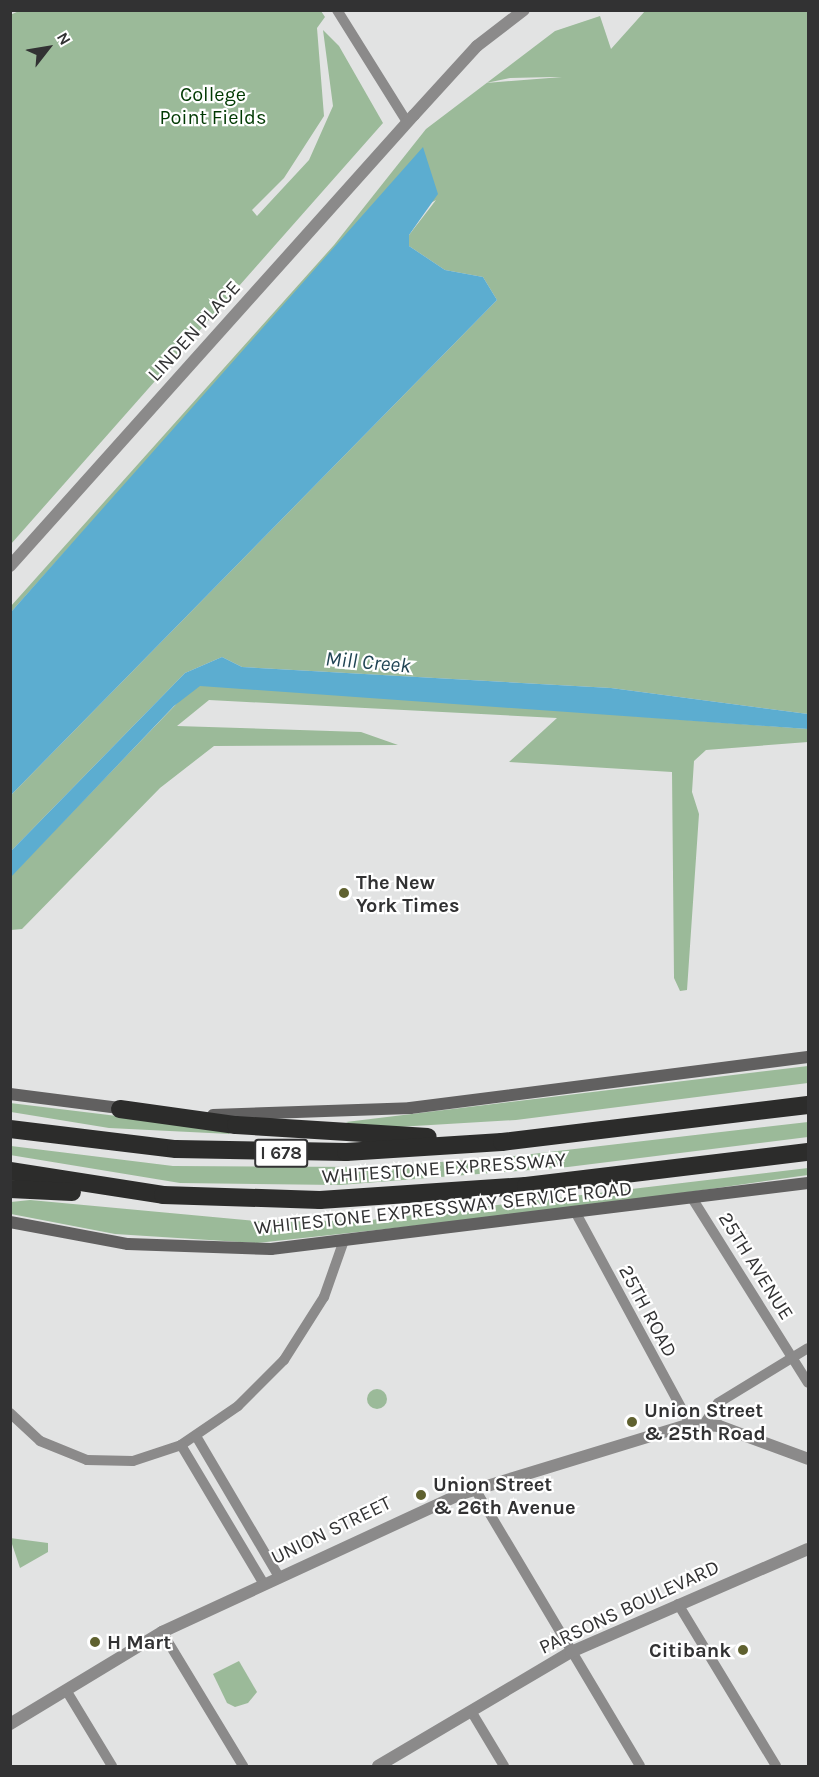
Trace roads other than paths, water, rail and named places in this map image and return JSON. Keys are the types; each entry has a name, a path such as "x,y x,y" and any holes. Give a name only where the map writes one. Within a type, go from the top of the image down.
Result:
{"highway":[{"name":"WHITESTONE EXPRESSWAY","path":"10,1129 142,1146 279,1153 416,1149 553,1136 808,1105"},
{"path":"120,1109 355,1136 553,1136"},
{"name":"WHITESTONE EXPRESSWAY","path":"10,1171 181,1196 302,1200 465,1192 808,1152"},
{"path":"10,1190 181,1196"}],"main road":[{"path":"10,1094 120,1109 257,1115 376,1111 808,1057"},
{"name":"WHITESTONE EXPRESSWAY SERVICE ROAD","path":"10,1222 92,1240 180,1249 343,1243 577,1215 808,1183"}],"street":[{"path":"337,10 407,122"},
{"name":"LINDEN PLACE","path":"10,566 477,46 524,10"},
{"name":"25TH AVENUE","path":"692,1198 808,1383"},
{"name":"25TH ROAD","path":"577,1215 690,1424"},
{"path":"10,1413 40,1441 87,1460 133,1461 181,1445 243,1402 291,1351 324,1297 343,1243"},
{"path":"704,1424 718,1403 808,1348"},
{"name":"UNION STREET","path":"10,1724 162,1632 427,1506 475,1490 690,1424 704,1424 808,1459"},
{"path":"196,1436 279,1577"},
{"path":"181,1445 264,1584"},
{"path":"475,1490 640,1767"},
{"name":"PARSONS BOULEVARD","path":"378,1767 571,1652 808,1549"},
{"path":"678,1604 776,1767"},
{"path":"162,1632 243,1767"},
{"path":"66,1690 112,1767"},
{"path":"471,1711 504,1767"}],"water":[{"path":"423,147 438,194 409,235 409,246 445,270 483,277 497,300 11,795 11,612"},
{"path":"222,657 242,667 611,688 808,714 808,729 200,686 174,706 11,877 11,851 185,673"}],"place":[{"name":"The New York Times","path":"344,893"},
{"name":"Union Street & 25th Road","path":"632,1422"},
{"name":"Union Street & 26th Avenue","path":"421,1495"},
{"name":"H Mart","path":"95,1642"},
{"name":"Citibank","path":"743,1650"}],"park label":[{"name":"College Point Fields","path":"213,106"}],"water label":[{"name":"Mill Creek","path":"368,662"}]}
